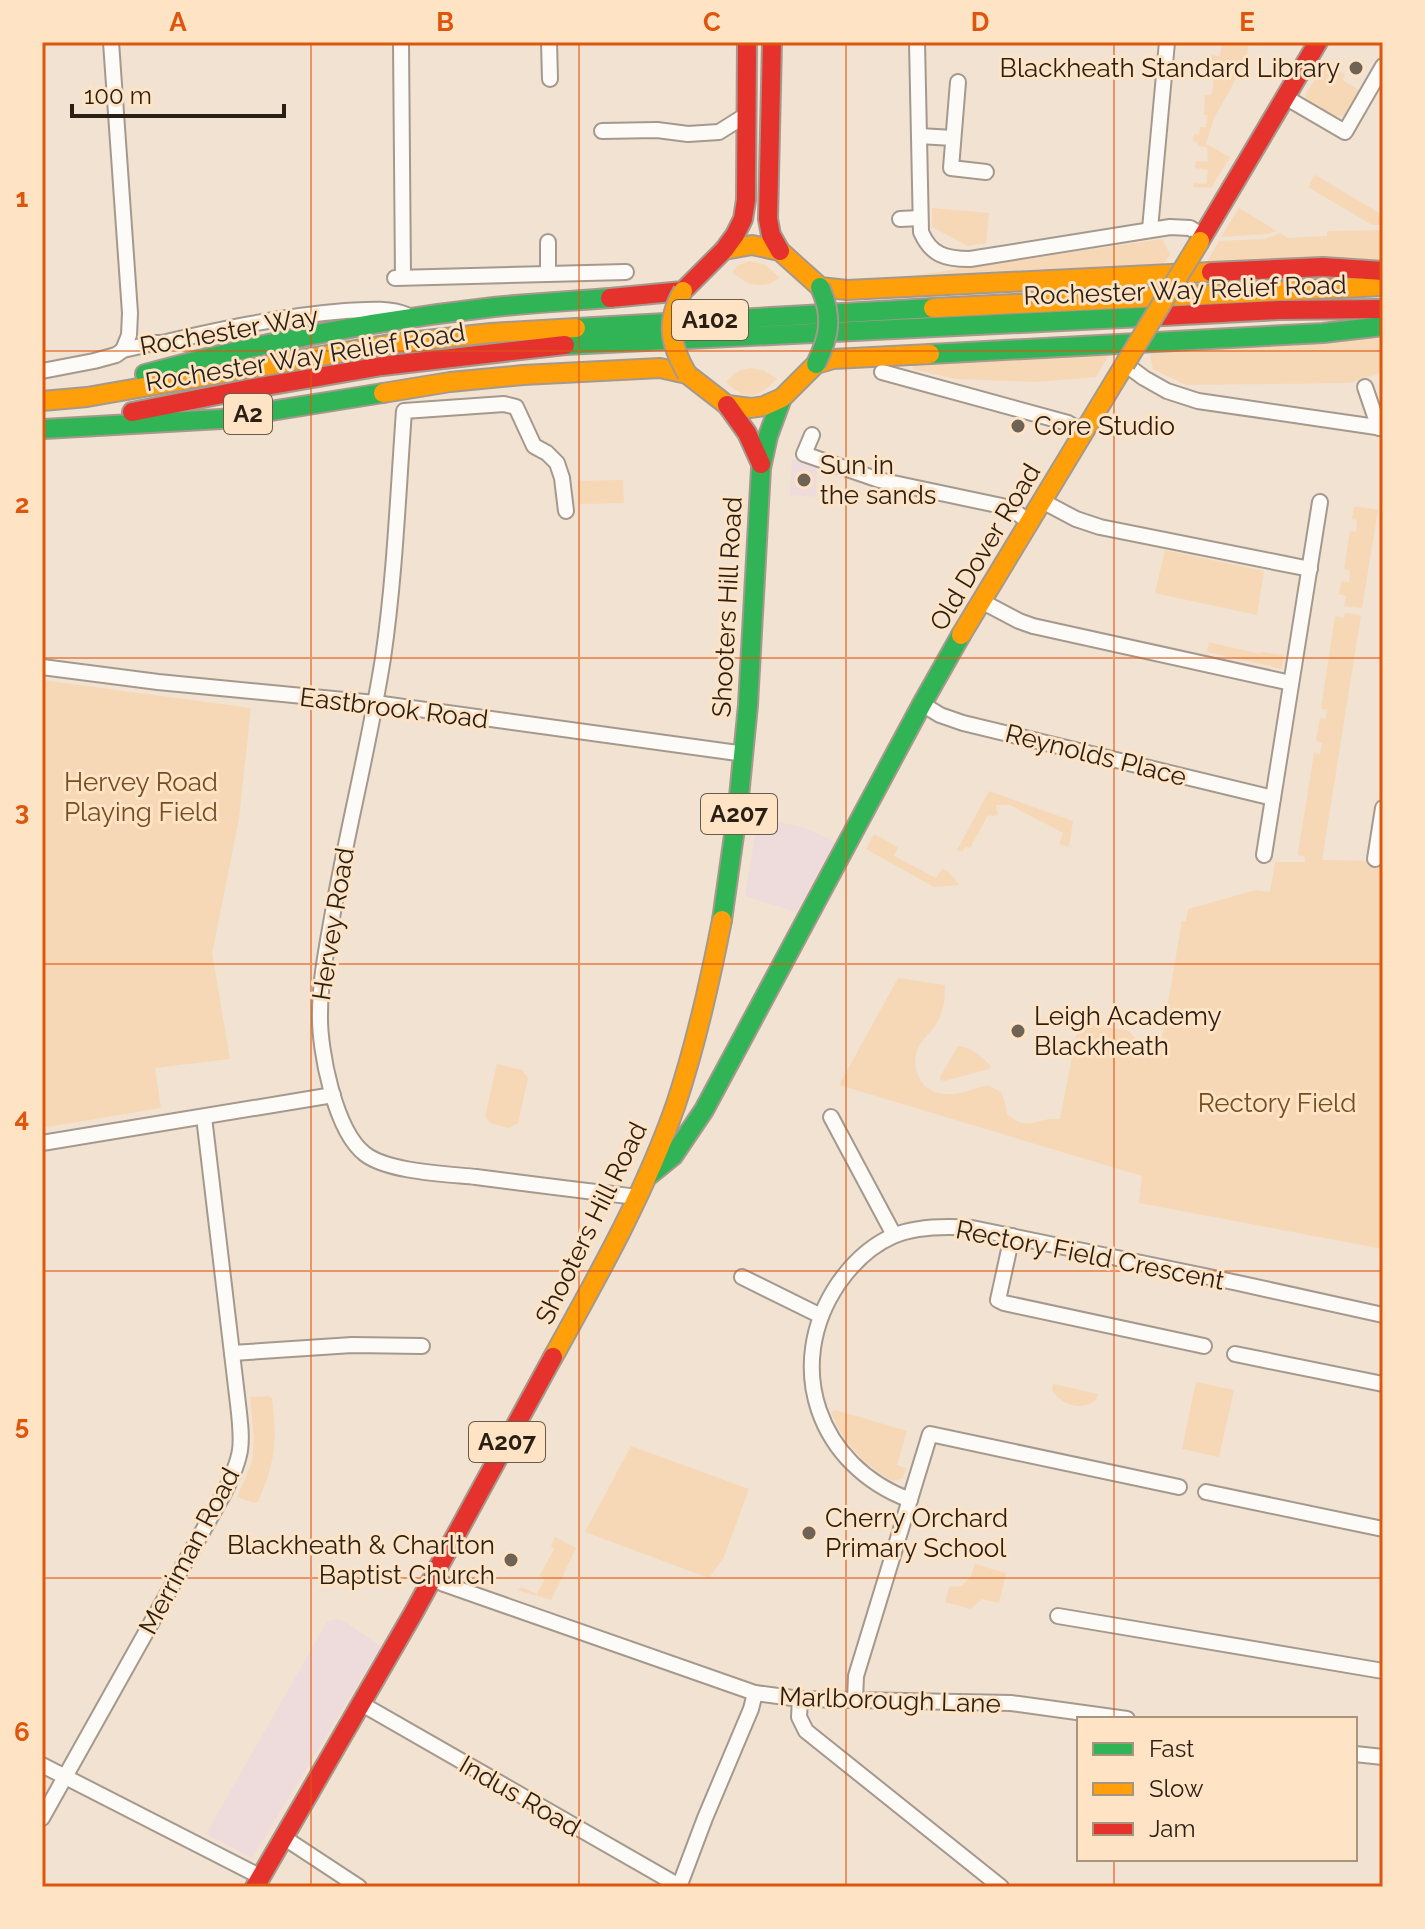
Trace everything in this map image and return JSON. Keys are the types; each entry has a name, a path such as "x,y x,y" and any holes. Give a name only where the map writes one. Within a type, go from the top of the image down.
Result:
{"main road":[{"name":"A2","path":"727,405 687,374 672,345 670,328 671,312 683,291 724,250 743,219 746,200 747,42"},
{"path":"727,405 751,408 782,398 816,364 829,333 829,312 820,287 780,251 771,235 768,201 772,42"},
{"name":"Old Dover Road","path":"647,1177 673,1156 712,1094 922,704 981,601 1318,42"},
{"path":"724,250 752,245 780,251"},
{"path":"820,287 859,289 1323,267 1383,271"},
{"name":"Rochester Way Relief Road","path":"42,401 87,397 418,341 506,332 1383,286"},
{"path":"42,401 286,339 495,307 683,291"},
{"name":"Rochester Way Relief Road","path":"43,429 382,366 577,344 1279,310 1383,309"},
{"path":"816,364 859,357 1323,333 1383,326"},
{"name":"A2","path":"43,429 221,419 450,382 523,375 646,368 687,374"},
{"name":"Shooters Hill Road","path":"258,1882 433,1578 638,1197 680,1092 721,927 738,824 753,633 761,464 782,398"},
{"name":"Shooters Hill Road","path":"727,405 743,423 761,464"},
{"path":"680,1092 699,1088 712,1094"}],"street":[{"path":"111,42 130,313 129,335 123,350"},
{"path":"401,42 399,277 626,272"},
{"path":"549,42 550,79"},
{"path":"917,42 921,232 935,252 956,259 984,257 1150,229 1185,227 1202,238"},
{"path":"1150,229 1167,42"},
{"path":"1285,97 1345,132 1383,66"},
{"path":"958,82 951,168 986,172"},
{"path":"602,131 719,132 746,115"},
{"path":"719,132 745,152"},
{"path":"919,136 953,138"},
{"path":"900,219 920,218"},
{"path":"548,242 548,274"},
{"name":"Rochester Way","path":"42,371 94,361 123,350 270,320 371,309 399,311 418,319"},
{"path":"1122,370 1141,376 1179,396 1198,401 1381,428 1365,387"},
{"path":"882,372 1068,423 1084,432"},
{"name":"Hervey Road","path":"566,511 565,491 557,463 534,446 516,407 504,404 404,411 392,585 375,703 345,841 322,981 321,1034 341,1119 362,1152 376,1161 433,1172 638,1197"},
{"path":"812,435 804,454 879,480 1002,506 1029,522"},
{"path":"1042,501 1076,519 1100,527 1310,569"},
{"path":"1264,855 1320,502"},
{"path":"981,601 1033,626 1291,683"},
{"name":"Eastbrook Road","path":"42,667 158,682 375,703 745,754"},
{"name":"Reynolds Place","path":"922,704 940,715 963,723 1273,798"},
{"path":"1375,859 1383,808"},
{"path":"42,1143 333,1095"},
{"name":"Merriman Road","path":"42,1818 237,1468 241,1451 242,1435 204,1117"},
{"path":"831,1117 894,1235"},
{"name":"Rectory Field Crescent","path":"910,1500 893,1494 862,1473 848,1459 828,1432 817,1406 811,1373 812,1350 821,1316 831,1295 868,1250 894,1235 923,1228 953,1227 1012,1236 1383,1315"},
{"path":"1012,1236 998,1300 1204,1346"},
{"path":"742,1277 821,1316"},
{"path":"232,1353 352,1345 422,1346"},
{"path":"1235,1354 1383,1384"},
{"path":"855,1700 856,1676 930,1434 1179,1487"},
{"path":"1206,1492 1383,1529"},
{"name":"Marlborough Lane","path":"433,1578 755,1693 800,1699 1011,1703 1112,1717"},
{"path":"1058,1616 1383,1671"},
{"path":"680,1887 755,1693"},
{"path":"800,1699 799,1717 806,1731 1001,1887"},
{"name":"Indus Road","path":"360,1703 680,1887"},
{"path":"1357,1754 1383,1757"},
{"path":"42,1765 258,1882"},
{"path":"283,1837 359,1887"}],"shaded area":[{"name":"Sun in the sands","path":"792,459 817,465 816,497 790,495"},
{"path":"758,817 805,828 835,842 796,912 745,896"},
{"path":"335,1619 344,1621 381,1646 252,1858 206,1834 327,1622"}],"green space":[{"path":"1222,42 1249,42 1246,61 1214,118 1206,144 1230,157 1211,188 1193,187 1194,183 1206,184 1208,170 1195,168 1196,161 1208,162 1207,147 1198,146 1198,142 1193,141 1194,134 1199,135 1200,127 1206,127 1205,95 1211,95 1213,88 1214,62 1207,61 1208,55 1220,56"},
{"path":"1325,63 1345,75 1342,80 1359,90 1341,117 1322,110 1306,98"},
{"path":"1315,175 1383,215 1383,225 1372,225 1308,187"},
{"path":"932,208 989,213 986,243 968,246 932,227"},
{"path":"1239,208 1277,231 1221,237"},
{"path":"1383,230 1383,261 1205,265 1219,241 1264,239 1281,233 1287,238 1327,236 1327,231"},
{"path":"1162,239 1170,254 1162,267 870,282"},
{"path":"749,261 766,265 780,278 761,285 743,281 732,272"},
{"path":"1383,334 1383,372 1350,383 1186,385 1153,369 1150,356 1153,351"},
{"path":"1111,352 1096,377 1036,382 955,379 913,369 912,362"},
{"path":"751,368 765,371 777,379 764,391 752,396 740,393 726,382 738,371"},
{"path":"623,480 624,503 579,504 578,481"},
{"path":"1354,506 1378,510 1362,608 1344,606 1346,596 1339,594 1341,581 1349,582 1350,570 1344,569 1350,531 1356,532 1357,520 1352,519"},
{"path":"1165,550 1264,571 1257,615 1155,593"},
{"name":"Rectory Field","path":"1345,613 1361,615 1322,860 1383,861 1383,1249 1139,1203 1142,1176 839,1085 898,978 945,985 940,1017 916,1054 916,1069 923,1084 941,1094 990,1086 1001,1092 1007,1114 1021,1122 1060,1119 1076,1036 1082,1027 1091,1024 1129,1031 1140,1044 1139,1049 1146,1050 1162,1038 1182,921 1186,921 1188,909 1256,890 1270,892 1275,862 1305,862 1305,857 1298,853 1314,753 1320,754 1322,743 1316,741 1320,718 1326,719 1327,710 1321,709 1335,616 1344,618"},
{"path":"1209,642 1260,654 1284,655 1282,669 1207,652"},
{"name":"Hervey Road Playing Field","path":"42,680 251,708 239,818 212,953 230,1059 155,1068 161,1108 42,1128"},
{"path":"989,791 1073,821 1069,847 1059,844 1063,833 1010,805 996,805 998,815 988,815 970,848 966,846 962,852 957,850"},
{"path":"874,834 898,847 894,856 936,878 942,869 949,872 959,885 934,887 866,849"},
{"path":"958,1046 976,1053 991,1067 941,1080"},
{"path":"497,1064 522,1070 528,1078 518,1123 509,1128 490,1123 485,1116"},
{"path":"1196,1382 1234,1390 1219,1457 1182,1449"},
{"path":"1053,1384 1098,1394 1095,1401 1089,1404 1071,1405 1056,1395 1052,1390"},
{"path":"269,1396 274,1413 274,1451 264,1488 258,1502 254,1503 237,1497 252,1462 254,1440 250,1397"},
{"path":"836,1410 907,1431 897,1465 906,1468 903,1478 894,1481 874,1469 856,1452 836,1423 831,1412"},
{"path":"631,1446 749,1489 724,1557 709,1578 585,1532"},
{"path":"555,1537 576,1548 551,1600 518,1590 521,1587 537,1594 545,1579 540,1575 554,1549 551,1546"},
{"path":"975,1564 1006,1573 999,1603 982,1599 971,1609 945,1602 949,1587 962,1586 971,1576"}],"traffic: fast":[{"path":"816,364 828,326 827,308 820,287"},
{"path":"145,374 231,352 362,326 494,307 610,298"},
{"path":"576,328 933,308"},
{"path":"565,345 1163,316"},
{"path":"930,354 1323,333 1383,326"},
{"path":"44,429 221,419 383,393"},
{"path":"722,920 748,705 761,468 768,436 782,398"},
{"path":"647,1177 673,1156 704,1110 961,635"}],"traffic: slow":[{"path":"1125,364 1200,241"},
{"path":"724,250 752,245 780,251 820,287 847,290 1211,272"},
{"path":"933,308 1383,286"},
{"path":"683,291 674,313 672,333 687,374"},
{"path":"42,401 87,397 390,344 576,328"},
{"path":"383,393 523,375 660,368 687,374 727,405 751,408 782,398 816,364 833,359 930,354"},
{"path":"961,635 1125,364"},
{"path":"553,1357 620,1234 664,1137 696,1036 722,920"}],"traffic: jam":[{"path":"610,298 683,291 735,235 743,219 746,200 747,42"},
{"path":"772,42 768,219 771,235 780,251"},
{"path":"1200,241 1318,42"},
{"path":"1211,272 1323,267 1383,271"},
{"path":"1163,316 1383,309"},
{"path":"132,412 382,366 565,345"},
{"path":"727,405 747,433 761,464"},
{"path":"255,1887 414,1612 553,1357"}],"place":[{"name":"Blackheath Standard Library","path":"1356,68"},
{"name":"Core Studio","path":"1018,426"},
{"name":"Sun in the sands","path":"804,480"},
{"name":"Leigh Academy Blackheath","path":"1018,1031"},
{"name":"Cherry Orchard Primary School","path":"809,1533"},
{"name":"Blackheath & Charlton Baptist Church","path":"511,1560"}]}
